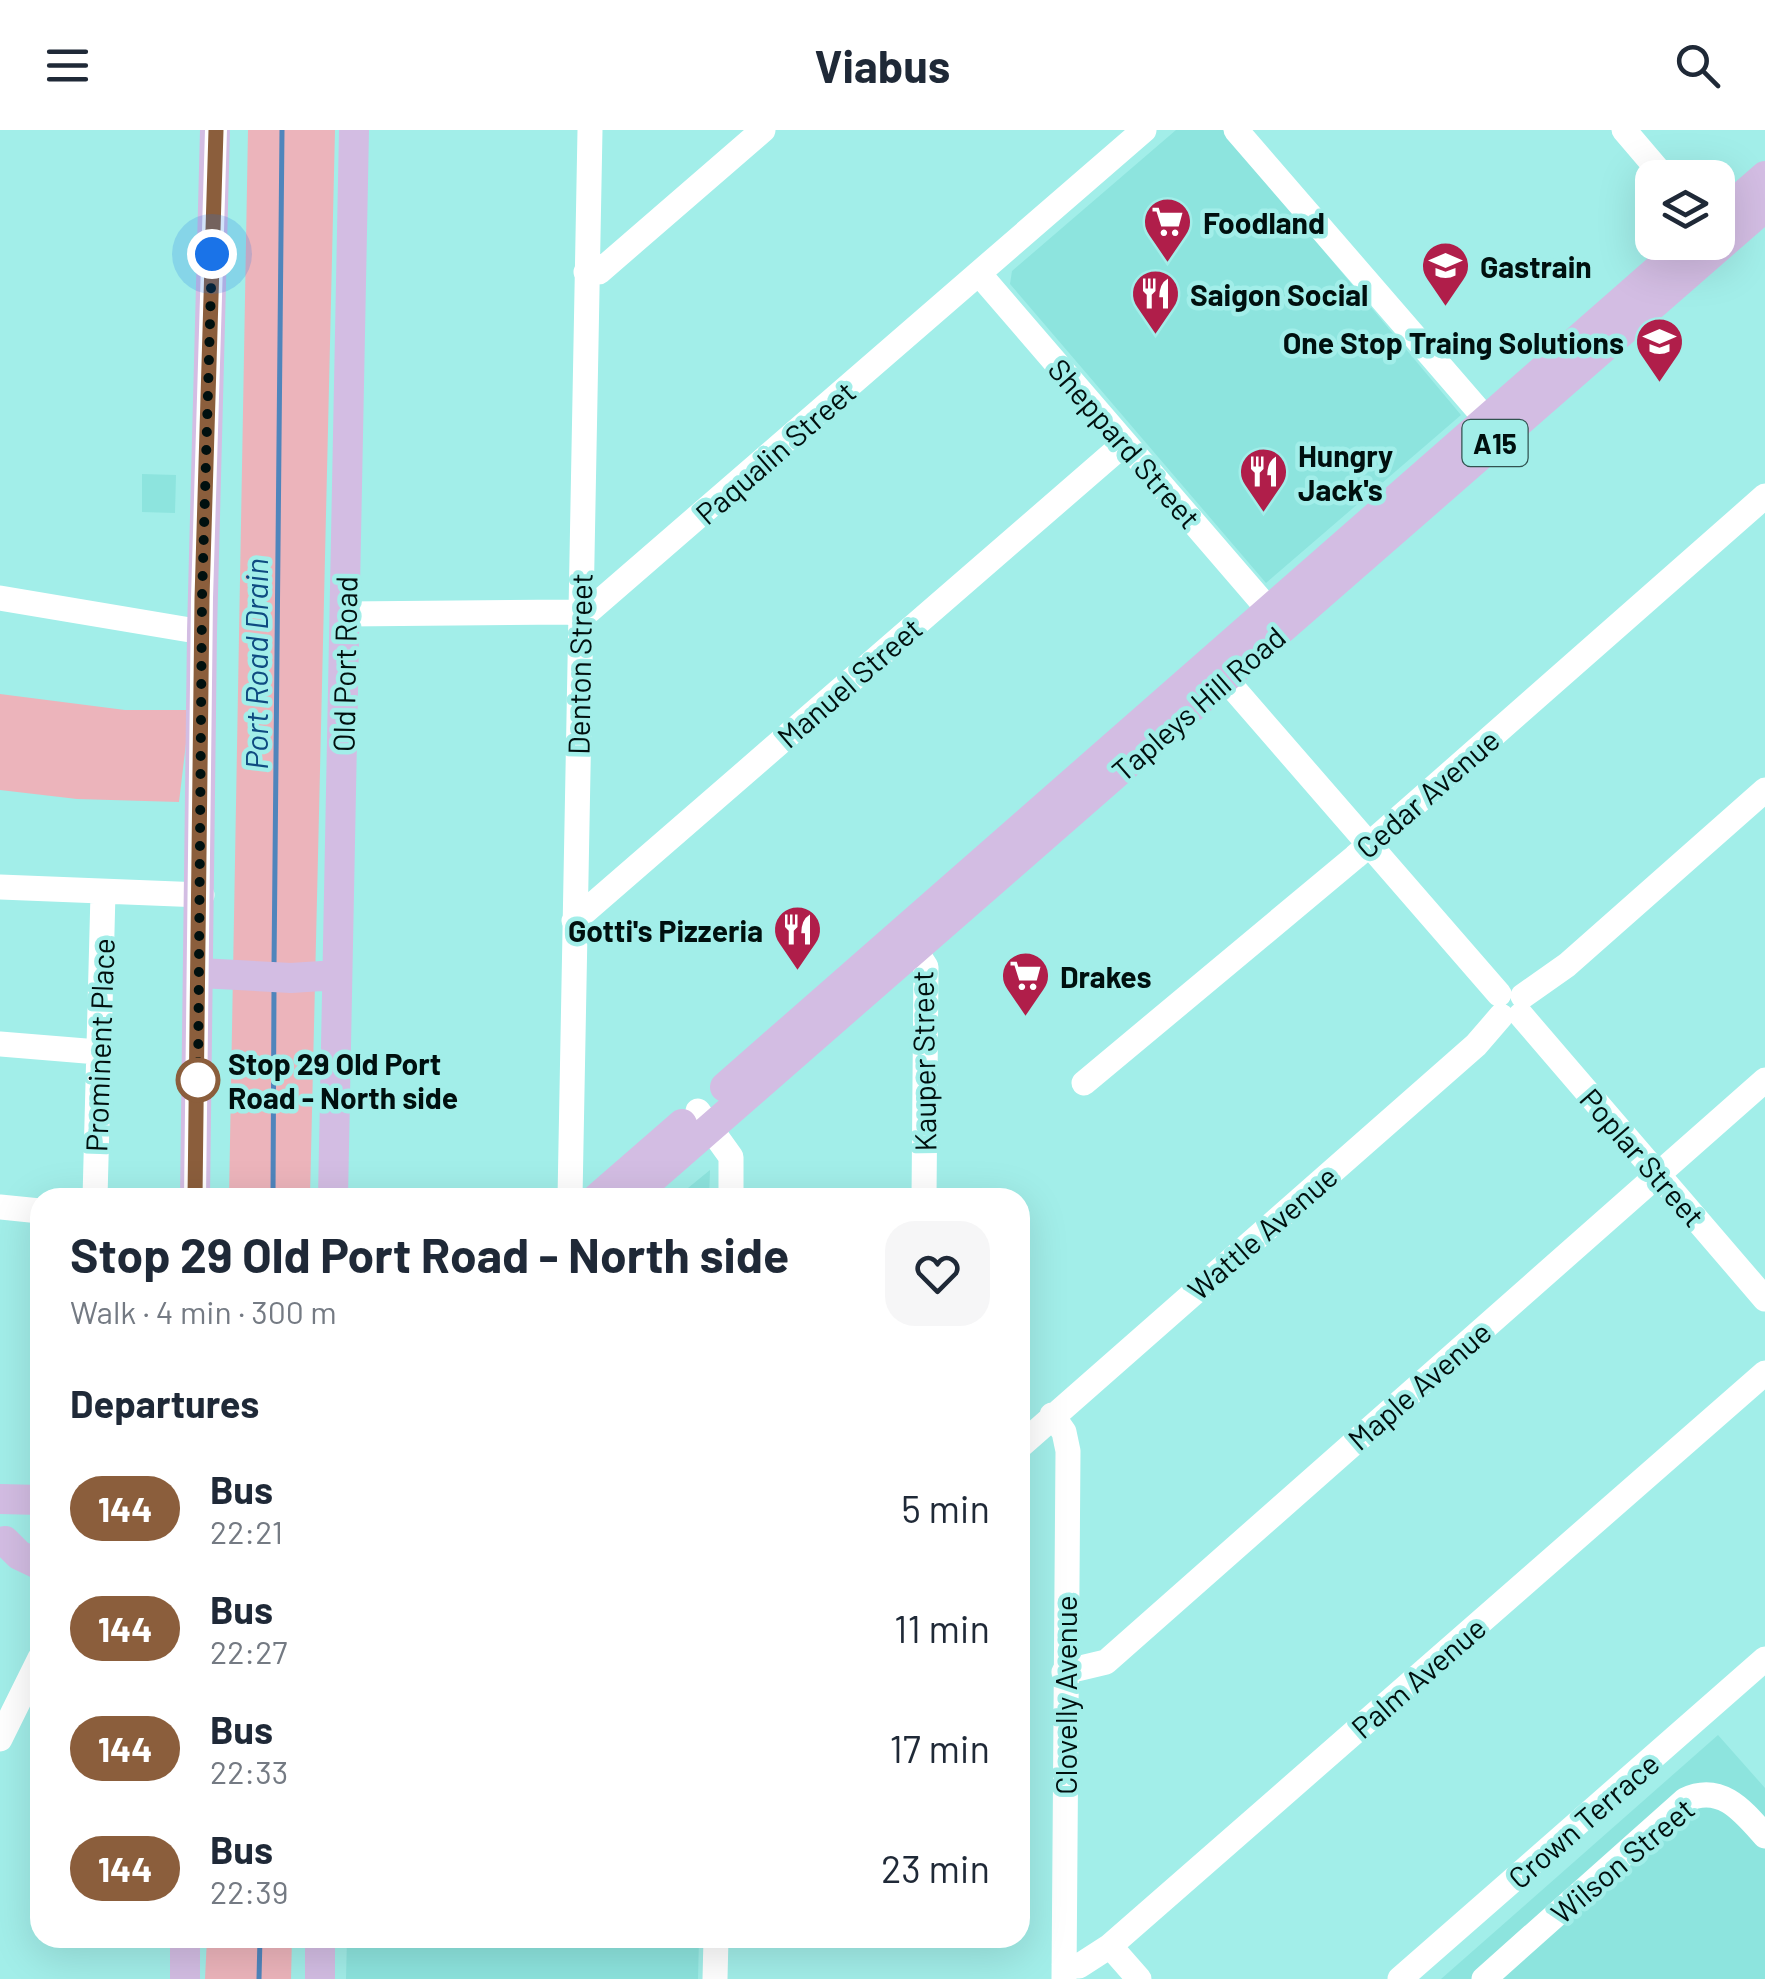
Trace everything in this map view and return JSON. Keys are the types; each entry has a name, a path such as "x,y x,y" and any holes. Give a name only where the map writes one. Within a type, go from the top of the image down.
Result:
{"main road":[{"path":"195,1188 202,895 202,632 216,130"},
{"name":"Old Port Road","path":"333,1188 354,130"},
{"name":"Tapleys Hill Road","path":"1735,213 1765,176"},
{"name":"Tapleys Hill Road","path":"1735,224 1765,207"},
{"name":"Tapleys Hill Road","path":"1217,670 1269,610 1494,428 1670,260"},
{"name":"Tapleys Hill Road","path":"611,1188 704,1119 1688,260"},
{"path":"200,973 251,978 337,975"},
{"name":"Tapleys Hill Road","path":"639,1188 704,1119"},
{"path":"0,1498 30,1500"},
{"path":"2,1541 30,1541"},
{"path":"2,1541 30,1561"},
{"path":"185,1948 185,1979"},
{"path":"320,1948 320,1979"}],"street":[{"name":"Denton Street","path":"570,1188 590,130"},
{"path":"586,272 599,272 763,130"},
{"name":"Paqualin Street","path":"580,616 981,276 1144,130"},
{"path":"1236,130 1494,428"},
{"path":"1624,130 1650,160"},
{"name":"Sheppard Street","path":"981,276 1269,610"},
{"name":"Manuel Street","path":"574,921 1126,444"},
{"name":"Cedar Avenue","path":"1084,1084 1369,844 1765,496"},
{"path":"0,598 202,632"},
{"path":"346,614 568,612 580,616"},
{"name":"Poplar Street","path":"1217,670 1765,1299"},
{"name":"Wattle Avenue","path":"1030,1436 1476,1045 1511,1005 1567,965 1765,790"},
{"path":"0,887 202,895"},
{"name":"Prominent Place","path":"94,1188 103,893"},
{"name":"Kauper Street","path":"910,940 926,967 924,1188"},
{"path":"0,1044 98,1052"},
{"name":"Maple Avenue","path":"1064,1672 1106,1662 1765,1080"},
{"path":"704,1119 731,1157 731,1188"},
{"path":"0,1207 30,1210"},
{"name":"Palm Avenue","path":"1064,1972 1110,1946 1765,1373"},
{"name":"Clovelly Avenue","path":"1052,1415 1064,1432 1068,1451 1064,1972"},
{"name":"Crown Terrace","path":"1400,1979 1765,1659"},
{"path":"0,1739 30,1678"},
{"name":"Wilson Street","path":"1484,1979 1685,1800 1698,1794 1728,1799 1765,1836"},
{"path":"1110,1946 1139,1979"},
{"path":"715,1979 716,1948"}],"shaded area":[{"path":"248,130 335,130 310,1188 229,1188"},
{"path":"1176,130 1223,130 1461,415 1266,583 1010,284 1012,271"},
{"path":"142,474 176,475 175,513 142,512"},
{"path":"0,694 125,710 190,710 179,802 77,799 0,790"},
{"path":"710,1170 709,1188 688,1188"},
{"path":"1718,1735 1765,1788 1765,1979 1441,1979"},
{"path":"207,1948 292,1948 291,1979 205,1979"},
{"path":"347,1948 699,1948 698,1979 346,1979"}],"waterway":[{"name":"Port Road Drain","path":"274,967 282,130"},
{"name":"Port Road Drain","path":"273,1188 274,988"},
{"name":"Port Road Drain","path":"259,1979 260,1948"}],"bus line":[{"name":"144","path":"195,1188 202,895 202,598 216,130"}],"place":[{"name":"Foodland","path":"1168,264"},
{"name":"Gastrain","path":"1445,308"},
{"name":"Saigon Social","path":"1155,336"},
{"name":"One Stop Traing Solutions","path":"1659,384"},
{"name":"Hungry Jack's","path":"1263,514"},
{"name":"Gotti's Pizzeria","path":"798,972"},
{"name":"Drakes","path":"1025,1018"},
{"name":"Stop 29 Old Port Road - North side","path":"198,1080"}],"route":[{"path":"198,1080 202,598 212,254"}]}
